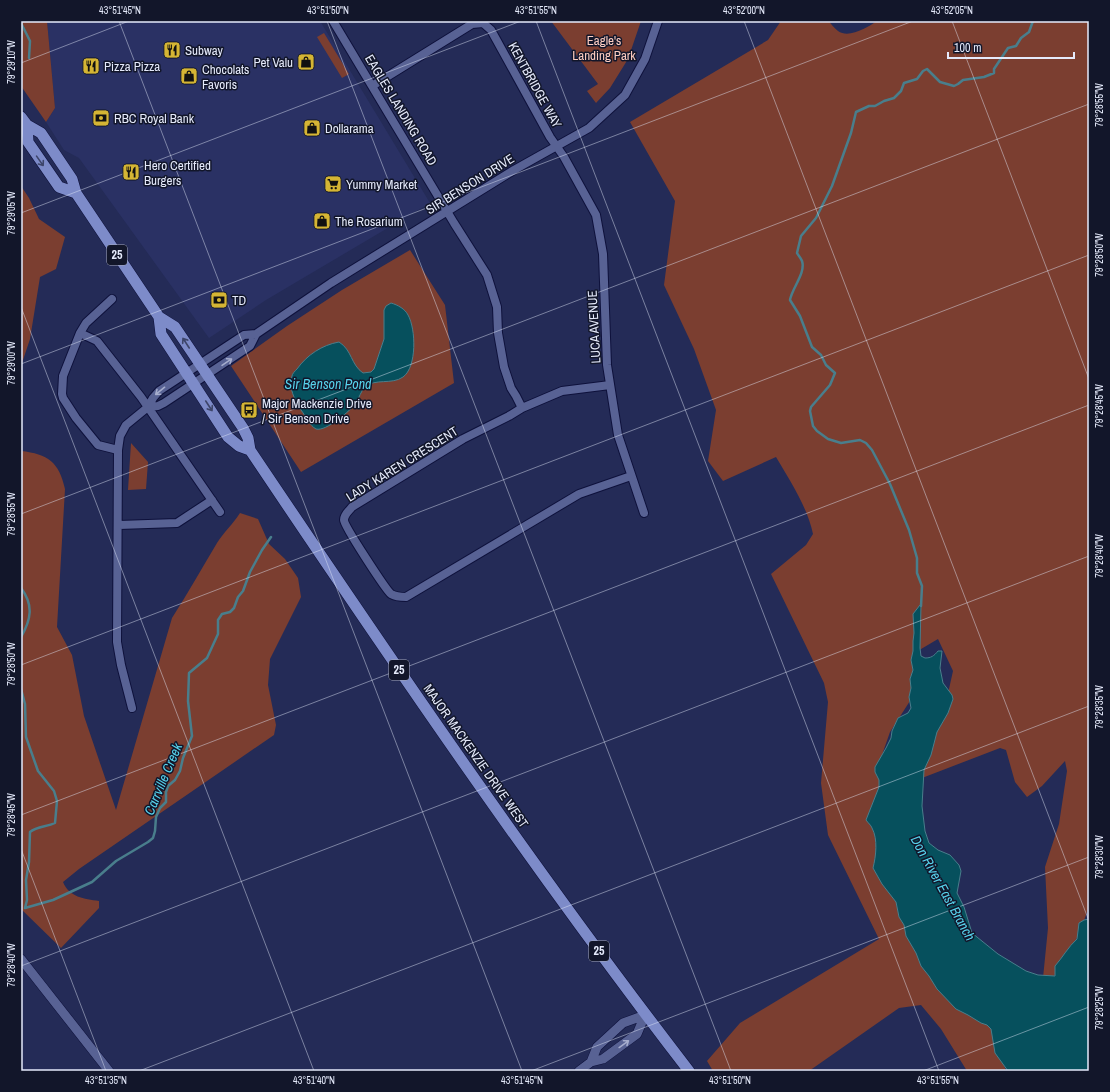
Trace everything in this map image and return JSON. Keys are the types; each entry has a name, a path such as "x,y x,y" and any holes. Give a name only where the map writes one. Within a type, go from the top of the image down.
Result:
{"main road":[{"name":"MAJOR MACKENZIE DRIVE WEST","path":"24,121 28,142 59,187 76,193"},
{"name":"MAJOR MACKENZIE DRIVE WEST","path":"24,121 40,133 72,179 76,193 158,317 161,334 228,436 239,446 250,450"},
{"name":"MAJOR MACKENZIE DRIVE WEST","path":"158,317 175,326 243,428 248,438 250,450 421,701 645,1015 689,1071"}],"street":[{"name":"EAGLES LANDING ROAD","path":"333,21 489,280 497,307 498,332 504,367 511,388 522,408"},
{"name":"SIR BENSON DRIVE","path":"148,407 158,406 250,346 256,334 331,282 448,212 514,170 589,128 625,95 645,59 658,21"},
{"name":"KENTBRIDGE WAY","path":"372,86 471,24 482,23 490,30 550,137 557,146"},
{"name":"LUCA AVENUE","path":"557,146 596,215 603,254 607,365 618,435 630,476 644,513"},
{"path":"112,299 86,323 80,333 63,378 62,394 63,398 98,445 118,450"},
{"path":"80,333 97,341 148,407 220,512"},
{"name":"SIR BENSON DRIVE","path":"148,407 159,391 244,335 256,334"},
{"name":"LADY KAREN CRESCENT","path":"610,385 562,391 522,408 463,439 352,507 346,514 344,520 347,528 390,593 400,597 406,597 579,494 630,476"},
{"path":"132,708 117,642 119,526 118,450 120,436 126,425 148,407"},
{"path":"119,526 177,523 212,500"},
{"path":"21,958 109,1071"},
{"path":"592,1062 596,1047 623,1023 645,1015"},
{"path":"579,1071 592,1062 603,1059 637,1034 645,1015"}],"shaded area":[{"path":"47,21 320,21 430,203 266,300 209,338 79,158 64,150 46,122 55,108"}],"green space":[{"path":"21,21 47,21 55,108 46,122 21,86"},
{"name":"Eagle's Landing Park","path":"551,21 641,21 628,59 610,88 596,103 587,91 598,84"},
{"path":"781,21 829,21 838,31 847,34 858,31 877,21 1089,21 1089,905 1083,924 1074,943 1053,977 1043,978 1048,928 1045,867 1059,824 1067,771 1065,761 1042,786 1027,797 1015,782 1006,750 1000,748 922,778 932,738 943,716 953,671 938,639 916,652 917,690 890,732 883,752 880,782 992,1030 1006,1071 967,1071 941,1029 921,1005 899,1008 809,1071 713,1071 707,1061 740,1023 879,939 828,835 821,783 828,702 824,683 771,574 806,545 813,534 807,514 798,494 776,457 723,481 708,461 716,410 694,349 664,285 675,201 630,122 768,40"},
{"path":"324,33 349,74 342,78 317,37"},
{"path":"21,186 29,198 39,219 65,237 56,269 40,277 30,339 21,366"},
{"path":"410,250 445,305 454,383 301,472 231,366 287,326 342,290"},
{"path":"131,443 148,462 146,489 128,490"},
{"path":"21,451 38,454 51,461 59,472 65,489 57,627 72,655 84,716 116,810 172,618 217,543 240,513 258,519 269,544 285,559 298,578 301,597 270,659 268,685 276,725 274,735 79,869 63,882 73,894 83,898 99,901 99,908 61,948 21,909"}],"water":[{"name":"Sir Benson Pond","path":"391,303 407,313 413,329 413,357 408,372 403,377 394,381 369,384 365,387 356,403 344,415 326,427 316,429 308,420 294,398 291,385 292,374 305,359 315,351 339,342 347,349 359,370 363,373 371,372 374,369 384,339 384,310 386,306"},
{"path":"920,605 921,656 929,658 938,651 942,651 940,668 943,683 952,695 953,699 948,713 937,732 931,755 924,770 922,806 925,831 929,843 938,850 950,855 959,865 961,871 957,893 964,907 972,933 998,954 1026,971 1038,975 1055,976 1055,966 1077,939 1079,923 1089,919 1089,1071 1008,1071 995,1053 991,1029 987,1025 956,1009 937,989 921,966 916,953 906,936 904,925 899,917 896,902 882,884 873,868 876,853 876,842 872,827 866,820 879,787 879,780 875,772 875,767 891,738 892,731 898,718 908,713 911,708 909,697 911,688 910,679 913,670 911,660 914,633 913,614"}],"waterway":[{"name":"Don River East Branch","path":"921,606 922,586 917,573 917,558 909,530 890,484 872,450 866,443 860,440 841,443 828,439 813,426 810,411 811,407 830,385 835,373 826,365 821,355 812,347 800,316 790,300 803,266 797,253 801,236 816,218 832,186 851,133 856,112 894,98 901,91 904,83 917,79 923,71 927,69 940,82 954,86 963,80 984,77 994,73 994,69 1008,48 1016,46 1021,38 1029,32 1033,21"},
{"path":"21,23 30,41 29,58"},
{"name":"Carrville Creek","path":"25,908 53,900 92,882 116,861 153,838 156,817 160,808 166,802 166,792 168,786 175,780 180,771 183,758 192,736 188,701 189,673 207,658 218,634 218,620 222,614 230,612 234,608 238,597 243,591 250,572 271,537"},
{"path":"21,588 28,600 30,612 27,625 21,637"},
{"path":"21,689 25,704 26,737 38,771 54,791 57,801 55,823 30,832 29,862 26,880 27,900 25,908"}],"place":[{"name":"Subway","path":"172,50"},
{"name":"Pet Valu","path":"306,62"},
{"name":"Pizza Pizza","path":"91,66"},
{"name":"Chocolats Favoris","path":"189,76"},
{"name":"RBC Royal Bank","path":"101,118"},
{"name":"Dollarama","path":"312,128"},
{"name":"Hero Certified Burgers","path":"131,172"},
{"name":"Yummy Market","path":"333,184"},
{"name":"The Rosarium","path":"322,221"},
{"name":"TD","path":"219,300"},
{"name":"Major Mackenzie Drive / Sir Benson Drive","path":"249,410"}]}
